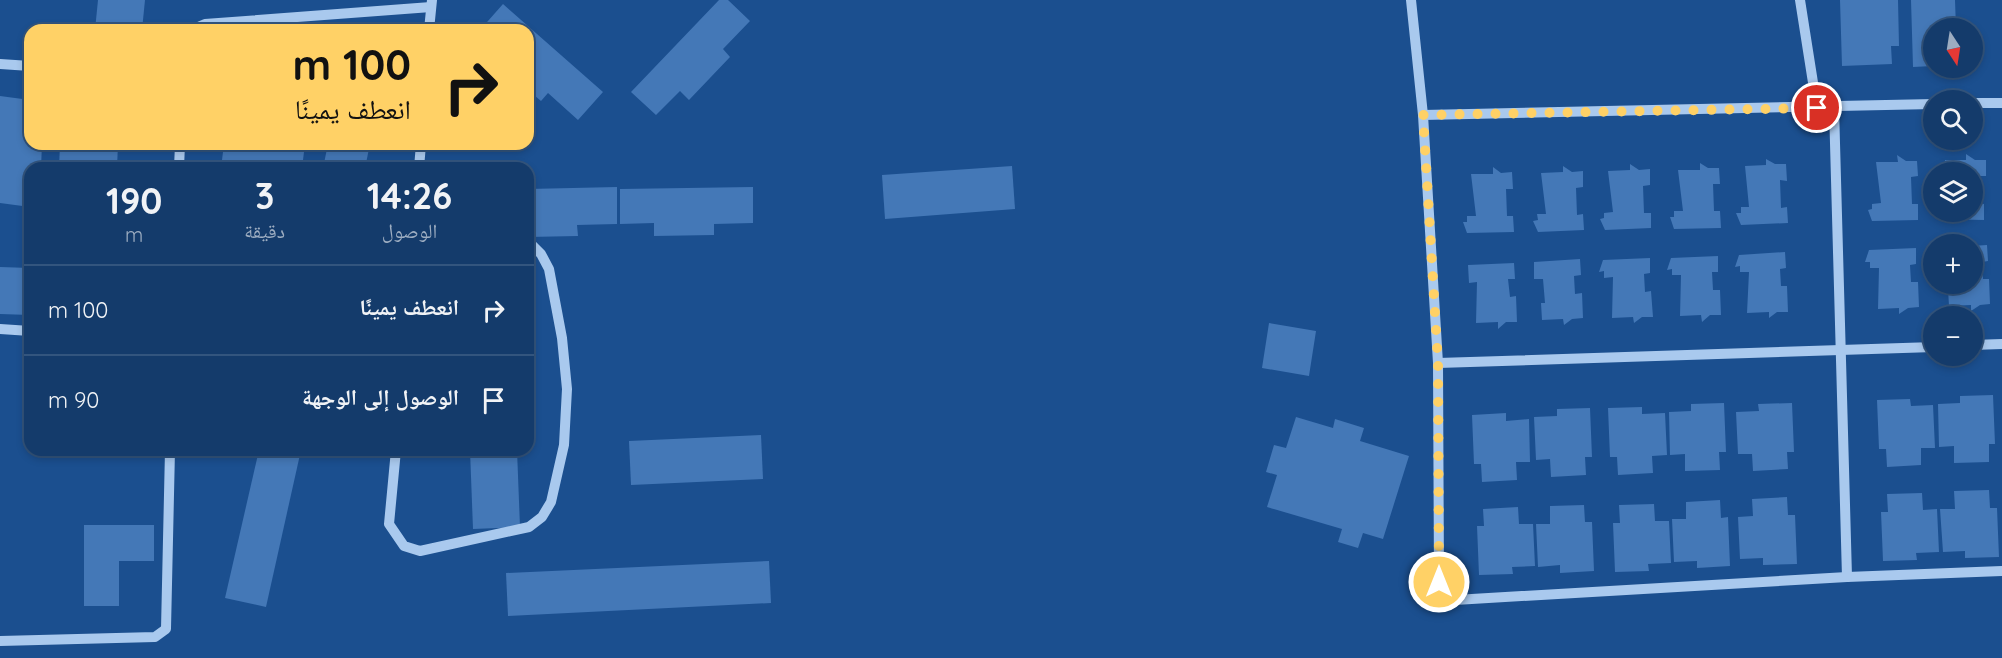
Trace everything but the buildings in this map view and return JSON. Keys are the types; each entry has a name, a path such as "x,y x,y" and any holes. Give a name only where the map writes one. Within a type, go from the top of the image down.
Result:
{"street":[{"path":"1411,0 1423,115 1438,363 1439,582 1442,593 1455,600 1847,577 2002,571"},
{"path":"1800,0 1817,108"},
{"path":"205,24 431,3 429,24"},
{"path":"0,64 24,66"},
{"path":"1983,103 2002,102"},
{"path":"1423,115 1923,104"},
{"path":"1834,107 1847,577"},
{"path":"395,456 389,524 404,546 420,550 431,548 529,527 542,517 551,502 564,445 567,389 562,338 549,269 541,254 534,247"},
{"path":"0,329 24,331"},
{"path":"1983,345 2002,344"},
{"path":"1438,363 1923,346"},
{"path":"0,641 161,635 166,628 170,456"}],"route":[{"path":"1439,582 1438,363 1423,115 1817,108"}]}
